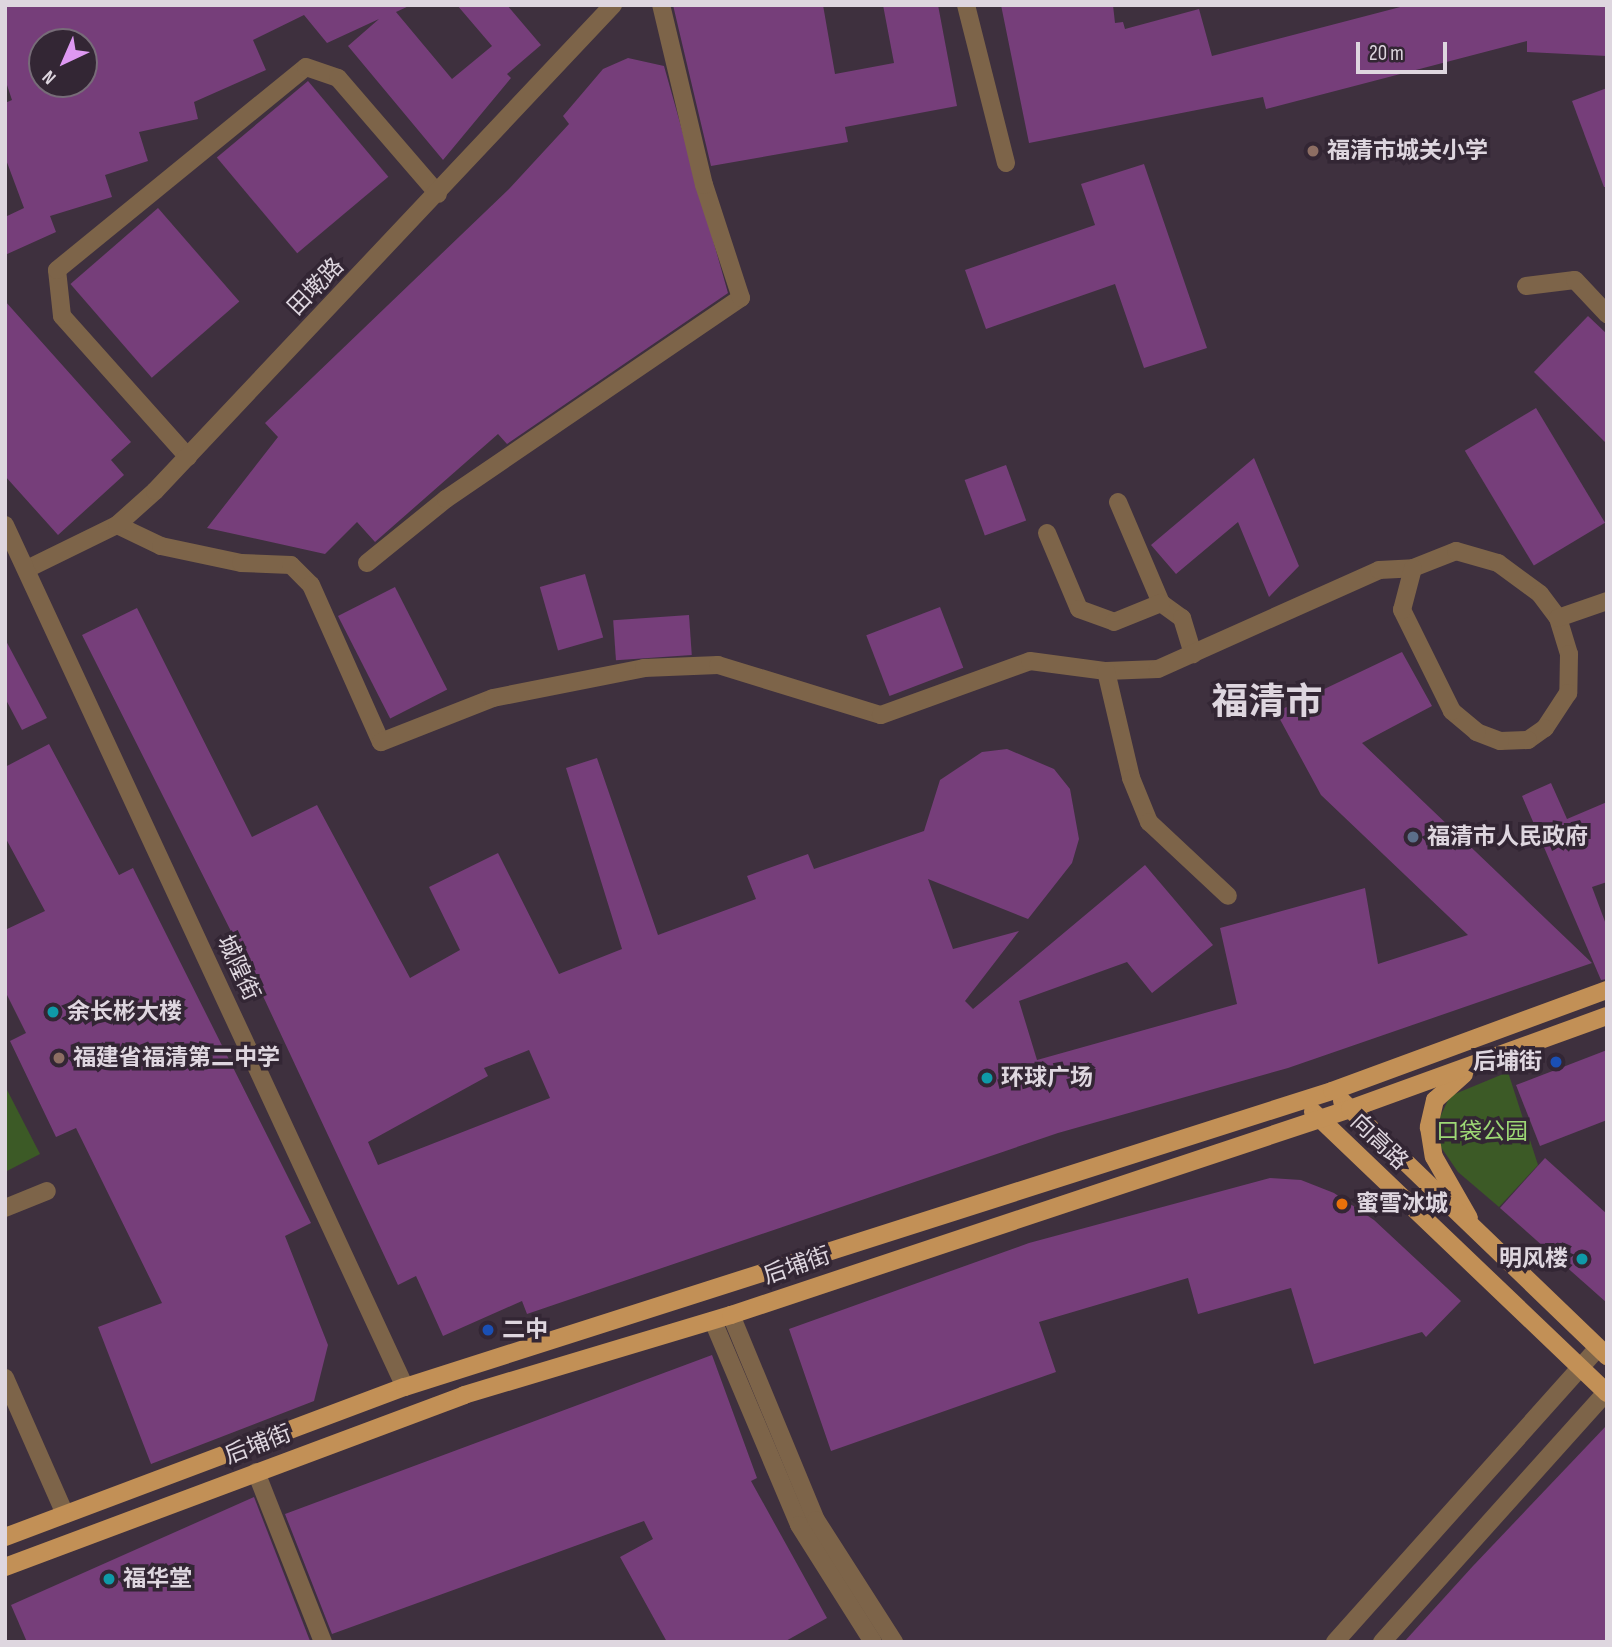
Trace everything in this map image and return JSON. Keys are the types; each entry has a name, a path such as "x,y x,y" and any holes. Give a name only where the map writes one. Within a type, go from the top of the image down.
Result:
{"main road":[{"name":"后埔街","path":"5,1537 405,1387 1332,1091 1607,989"},
{"name":"后埔街","path":"5,1567 464,1395 713,1321 1350,1109 1607,1016"},
{"name":"向高路","path":"1481,1239 1434,1157 1429,1127 1435,1100 1451,1082 1490,1058"},
{"name":"向高路","path":"1332,1091 1481,1239 1602,1352"},
{"name":"向高路","path":"1301,1100 1606,1392"}],"street":[{"name":"田墘路","path":"27,569 117,525 188,457 613,5"},
{"path":"367,563 446,499 741,298 704,185 661,5"},
{"path":"966,5 1006,163"},
{"path":"188,457 62,316 57,270 306,66 338,78 438,194"},
{"path":"1526,286 1575,280 1607,314"},
{"path":"1118,502 1161,603 1182,618 1193,654"},
{"name":"城隍街","path":"5,525 405,1387"},
{"path":"117,525 161,546 241,563 291,565 311,585 381,743 493,698 644,668 718,665 881,715 1030,661 1106,671 1158,669 1379,570 1413,568 1456,551 1498,563 1540,594 1558,618 1569,654 1561,711 1528,740 1500,741 1477,732 1452,711 1414,640 1402,610 1413,568"},
{"path":"1047,533 1079,609 1114,622 1161,603"},
{"path":"1558,618 1607,601"},
{"path":"1106,671 1131,778 1149,822 1228,897"},
{"path":"5,1208 47,1191"},
{"path":"731,1315 816,1520 894,1642"},
{"path":"713,1321 799,1524 873,1642"},
{"path":"1335,1642 1580,1369 1602,1352"},
{"path":"5,1378 65,1514"},
{"path":"1382,1642 1606,1392"},
{"path":"256,1472 323,1642"}],"green space":[{"name":"口袋公园","path":"1508,1072 1538,1165 1499,1207 1458,1172 1432,1134 1450,1096"},
{"path":"5,1086 40,1154 5,1172"}],"building":[{"path":"5,5 411,5 396,12 452,79 492,46 457,5 507,5 541,45 507,74 511,78 443,160 348,46 379,19 327,43 304,15 253,40 266,70 194,102 198,119 139,132 148,161 105,175 112,197 50,216 56,232 5,255 5,217 24,208 5,157 5,103 12,100 5,79"},
{"path":"673,5 823,5 835,74 894,63 883,5 938,5 957,106 845,127 848,142 711,166"},
{"path":"1001,5 1113,5 1115,23 1123,22 1125,29 1199,9 1212,56 1408,5 1607,5 1607,56 1527,52 1527,41 1266,109 1263,97 1029,143"},
{"path":"628,58 664,66 728,293 507,444 498,434 375,542 357,522 325,554 207,528 278,437 265,423 509,189 569,124 563,116 603,69"},
{"path":"308,81 388,177 297,253 217,157"},
{"path":"1607,88 1607,187 1604,187 1572,101"},
{"path":"1144,164 1207,348 1144,368 1115,284 986,329 965,270 1095,225 1081,184"},
{"path":"158,208 239,302 152,378 70,284"},
{"path":"5,301 131,442 111,460 124,475 58,535 5,476"},
{"path":"1588,316 1607,334 1607,444 1534,372"},
{"path":"1536,408 1605,523 1534,566 1465,451"},
{"path":"1254,458 1299,566 1269,597 1238,522 1176,574 1151,545"},
{"path":"1006,465 1026,520 985,535 965,480"},
{"path":"585,574 603,637 558,650 540,587"},
{"path":"395,587 447,689 390,719 338,616"},
{"path":"940,607 963,668 890,696 866,635"},
{"path":"137,608 252,837 317,805 410,978 460,950 429,887 498,853 559,974 622,949 566,768 597,758 658,935 756,899 747,876 808,854 814,869 924,831 940,780 982,752 1007,749 1054,769 1070,789 1079,839 1072,863 1028,919 928,879 953,949 1019,931 965,1001 973,1009 1145,865 1213,945 1152,993 1127,962 1019,1001 1037,1060 1237,1004 1220,928 1365,888 1378,964 1468,935 1321,795 1276,712 1402,652 1432,706 1362,743 1592,963 1288,1068 1058,1133 527,1314 522,1301 443,1336 416,1276 398,1285 255,979 82,635","holes":["529,1050 550,1098 378,1165 368,1142 488,1076 484,1068"]},
{"path":"689,615 692,655 616,660 613,620"},
{"path":"5,639 47,718 22,730 5,698"},
{"path":"49,744 119,875 133,868 311,1223 285,1236 328,1345 314,1401 151,1464 98,1327 162,1303 76,1128 56,1137 10,1041 26,1033 5,991 5,930 45,911 5,837 5,767"},
{"path":"1551,783 1567,819 1607,802 1607,882 1592,887 1607,927 1607,979 1601,980 1522,796"},
{"path":"1607,1050 1607,1120 1540,1146 1516,1085"},
{"name":"明风楼","path":"1545,1158 1607,1214 1607,1303 1500,1208"},
{"path":"1270,1178 1301,1180 1334,1193 1374,1220 1461,1301 1426,1337 1422,1332 1314,1364 1291,1288 1198,1314 1188,1278 1039,1322 1056,1372 831,1451 789,1329 1029,1243"},
{"path":"712,1355 757,1478 751,1481 827,1618 784,1642 667,1642 620,1557 653,1539 644,1521 332,1634 285,1514"},
{"path":"1607,1425 1607,1642 1404,1642 1473,1566"},
{"path":"254,1497 310,1641 27,1642 11,1605"}],"place":[{"name":"福清市城关小学","path":"1313,151"},
{"name":"福清市人民政府","path":"1413,837"},
{"name":"余长彬大楼","path":"53,1012"},
{"name":"福建省福清第二中学","path":"59,1058"},
{"name":"后埔街","path":"1556,1062"},
{"name":"环球广场","path":"987,1078"},
{"name":"蜜雪冰城","path":"1342,1204"},
{"name":"明风楼","path":"1582,1259"},
{"name":"二中","path":"488,1330"},
{"name":"福华堂","path":"109,1579"}],"district":[{"name":"福清市","path":"1267,703"}]}
